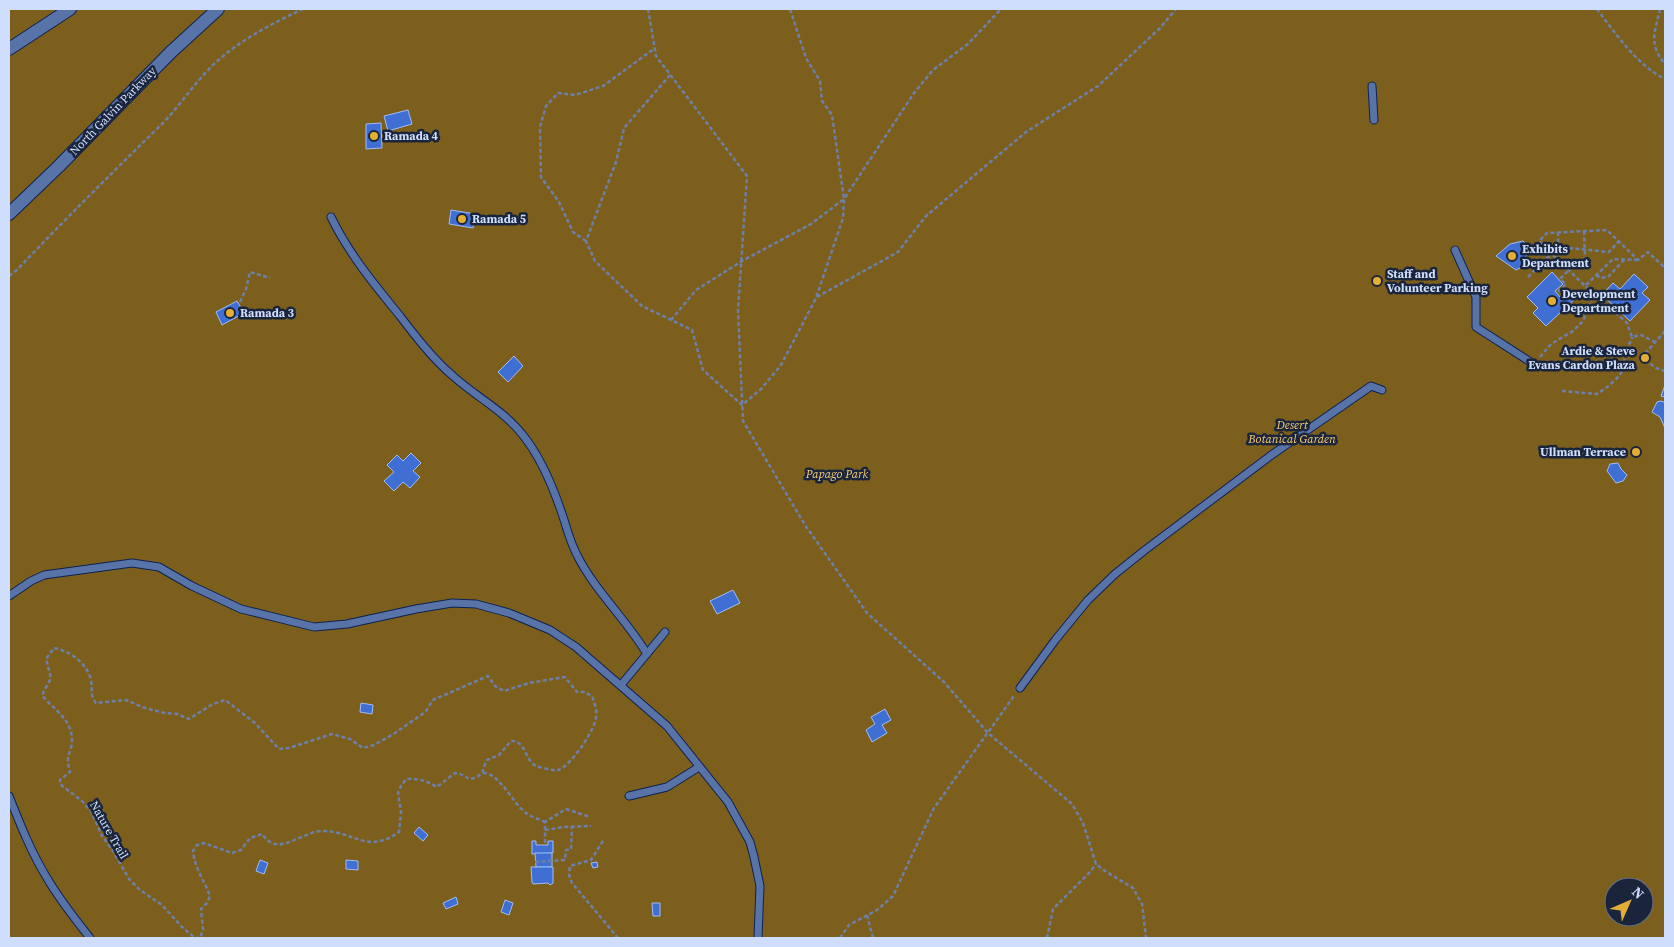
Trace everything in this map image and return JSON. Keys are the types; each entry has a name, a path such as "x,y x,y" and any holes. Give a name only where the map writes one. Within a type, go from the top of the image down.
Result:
{"main road":[{"path":"9,49 70,9"},
{"name":"North Galvin Parkway","path":"9,214 171,52 218,9"}],"lane":[{"path":"1372,86 1374,120"},
{"path":"331,217 356,262 426,348 451,375 502,415 522,434 538,457 549,478 570,540 578,556 590,576 635,635 647,654"},
{"path":"1454,250 1476,297 1476,327"},
{"path":"1467,330 1476,327"},
{"path":"1476,327 1535,365"},
{"path":"1020,688 1088,600 1144,550 1270,456 1371,386 1382,390"},
{"path":"9,596 31,580 44,575 132,563 159,567 192,586 241,609 314,627 348,624 438,604 452,603 476,604 509,613 550,630 576,647 667,726 728,802 750,842 760,886 758,938"},
{"path":"620,684 664,632"},
{"path":"630,796 667,787 699,767"},
{"path":"9,796 30,846 46,876 63,904 90,938"}],"path":[{"path":"9,276 165,120 212,66 250,38 283,18 304,9"},
{"path":"648,9 656,56 747,176 738,310 743,421 805,526 867,613 944,682 988,733 1072,804 1083,822 1096,864 1133,888 1142,904 1146,938"},
{"path":"742,405 760,389 781,365 816,298 843,218 844,199 832,115 822,101 820,81 806,58 790,9"},
{"path":"671,320 696,290 742,261 811,224 844,199 914,93 933,70 968,44 1001,9"},
{"path":"816,298 898,252 926,216 1026,132 1098,86 1160,28 1176,9"},
{"path":"1597,9 1619,37 1652,73 1665,79"},
{"path":"1660,9 1653,36 1654,46 1665,64"},
{"path":"654,48 603,86 575,95 558,93 546,106 540,127 540,177 559,202 573,232 586,241 595,261 642,306 692,330 703,370 742,405"},
{"path":"586,241 616,162 624,128 670,75"},
{"path":"1562,391 1597,394 1605,388 1622,371 1625,365 1624,352 1631,343 1632,337 1627,323 1585,286 1539,241 1547,233 1607,230 1638,260"},
{"path":"1584,231 1585,259"},
{"path":"1528,277 1558,247 1558,232"},
{"path":"1609,252 1619,241"},
{"path":"1558,247 1609,252"},
{"path":"1609,252 1613,259"},
{"path":"1585,286 1613,259 1638,260 1648,252 1665,268"},
{"path":"1596,275 1601,278 1608,277 1625,259"},
{"path":"1558,292 1566,284 1560,278 1569,270"},
{"path":"240,302 246,289 250,272 270,278"},
{"path":"1539,358 1551,344 1573,330 1583,320 1591,301 1591,291"},
{"path":"1663,371 1642,357 1665,331"},
{"path":"1632,337 1641,335 1655,342"},
{"name":"Nature Trail","path":"54,648 74,655 85,668 91,680 91,695 96,703 126,700 145,708 189,718 213,704 225,700 255,723 279,748 289,748 332,734 350,739 363,748 374,744 422,715 433,700 488,676 495,686 504,691 529,683 565,677 576,692 584,692 592,696 596,714 595,722 592,730 568,764 558,770 536,767 530,762 522,744 517,741 511,741 499,755 487,760 483,773 473,780 454,773 437,787 427,781 414,778 406,780 398,793 401,812 400,832 379,842 368,843 339,832 312,831 280,845 271,844 262,834 250,838 241,850 232,853 204,843 197,845 193,851 194,861 201,880 210,896 207,903 201,909 203,930 200,938 195,938 182,927 162,904 140,890 128,879 113,851 102,836 91,811 82,801 60,784 60,780 70,772 67,759 72,749 72,737 62,716 56,708 48,704 42,695 52,678 46,659 54,648"},
{"path":"840,938 849,926 877,910 893,896 934,808 1020,688"},
{"path":"483,773 492,776 507,790 513,800 527,814 545,822"},
{"path":"545,822 566,808 590,817"},
{"path":"545,822 545,843"},
{"path":"545,830 572,826 591,826"},
{"path":"535,862 565,860 566,850 571,849 572,826"},
{"path":"603,841 591,860 570,866 569,875 589,905 618,938"},
{"path":"1047,938 1053,909 1096,864"},
{"path":"867,915 873,938"}],"green space":[{"name":"Papago Park","path":"9,9 1665,9 1665,938 9,938"}],"building":[{"path":"408,110 412,124 388,131 384,116"},
{"name":"Ramada 4","path":"381,123 382,148 366,149 366,124"},
{"name":"Ramada 5","path":"451,210 475,214 473,228 449,224"},
{"name":"Exhibits Department","path":"1523,241 1528,246 1527,255 1523,260 1524,266 1516,270 1496,256 1510,244"},
{"name":"Development Department","path":"1552,272 1563,284 1555,291 1560,297 1568,289 1577,297 1546,326 1533,313 1538,308 1527,297"},
{"path":"1634,274 1648,287 1642,293 1650,300 1630,321 1602,295 1613,283 1620,289"},
{"name":"Ramada 3","path":"237,301 244,313 222,325 216,312"},
{"path":"514,356 523,366 508,382 498,372"},
{"path":"1665,385 1665,397 1661,396"},
{"path":"1665,401 1665,428 1660,417 1652,412 1657,402"},
{"path":"411,453 421,463 413,471 420,477 410,488 403,482 394,491 384,481 394,472 387,465 397,455 403,461"},
{"path":"1618,463 1627,475 1623,481 1616,483 1607,471 1610,464"},
{"path":"733,590 740,603 717,614 710,601"},
{"path":"361,703 373,705 372,714 360,712"},
{"path":"885,709 891,720 882,725 887,733 872,742 866,730 875,724 871,717"},
{"path":"419,827 428,835 423,841 414,833"},
{"path":"532,841 536,841 536,845 548,845 548,841 553,841 553,853 532,854"},
{"path":"535,853 552,853 552,867 536,867"},
{"path":"260,860 268,863 264,874 256,871"},
{"path":"346,860 358,861 358,870 346,869"},
{"path":"597,862 598,867 593,868 591,863"},
{"path":"531,867 553,867 553,883 550,885 548,883 533,884"},
{"path":"456,897 458,904 446,909 443,903"},
{"path":"505,900 513,903 509,915 501,912"},
{"path":"652,903 660,903 660,916 653,916"}],"place":[{"name":"Ramada 4","path":"374,136"},
{"name":"Ramada 5","path":"462,219"},
{"name":"Exhibits Department","path":"1512,256"},
{"name":"Staff and Volunteer Parking","path":"1377,281"},
{"name":"Development Department","path":"1552,301"},
{"name":"Ramada 3","path":"230,313"},
{"name":"Ardie & Steve Evans Cardon Plaza","path":"1645,358"},
{"name":"Ullman Terrace","path":"1636,452"}],"park label":[{"name":"Desert Botanical Garden","path":"1292,432"}]}
